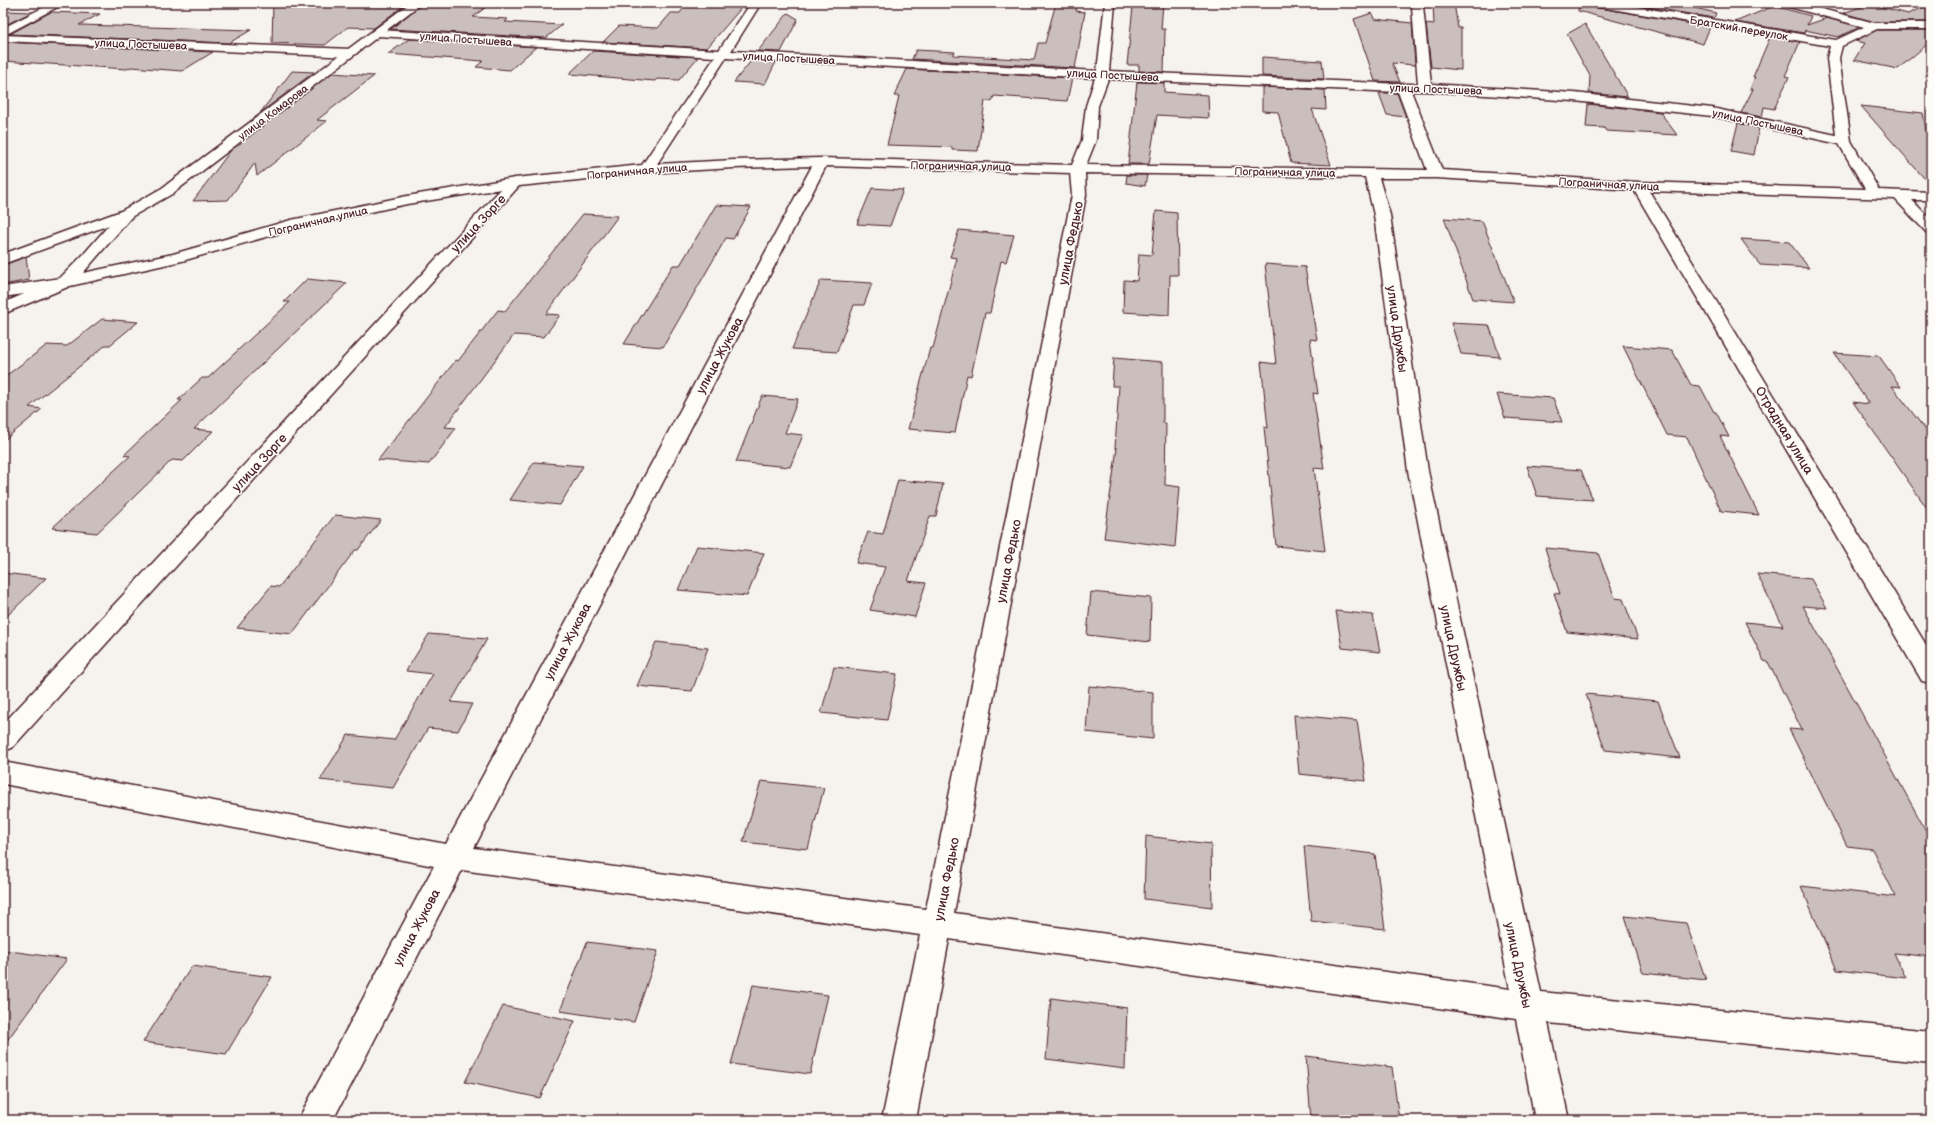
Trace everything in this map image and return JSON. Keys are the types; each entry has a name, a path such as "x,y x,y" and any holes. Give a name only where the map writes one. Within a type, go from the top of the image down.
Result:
{"street":[{"path":"3,32 60,3"},
{"name":"улица Комарова","path":"3,259 126,214 168,191 417,3"},
{"path":"647,169 721,54 756,3"},
{"name":"улица Федько","path":"899,1120 1079,195 1077,169 1089,140 1092,106 1103,74 1110,3"},
{"path":"1414,3 1417,6 1425,87"},
{"name":"Братский переулок","path":"1594,3 1837,44"},
{"path":"1786,3 1875,26 1931,26"},
{"path":"1874,193 1844,140 1834,58 1837,44 1875,26"},
{"name":"улица Постышева","path":"378,33 721,54 1103,74 1403,88 1425,87 1574,96 1712,112 1844,140"},
{"name":"улица Постышева","path":"3,38 351,53"},
{"path":"1403,88 1436,174"},
{"name":"Пограничная улица","path":"3,292 64,282 176,258 291,225 407,200 515,182 647,169 734,164 821,162 1077,169 1436,174 1639,186 1931,196"},
{"name":"улица Жукова","path":"314,1120 821,162"},
{"name":"улица Дружбы","path":"1371,173 1382,215 1418,471 1552,1120"},
{"name":"улица Зорге","path":"3,741 515,182"},
{"name":"Отрадная улица","path":"1639,186 1931,674"},
{"path":"1898,194 1931,229"},
{"name":"улица Комарова","path":"3,309 64,282 88,259 126,214"},
{"path":"3,773 453,857 1528,1006 1931,1047"}],"building":[{"path":"273,3 407,3 374,28 348,27 325,45 272,43"},
{"path":"423,3 471,3 468,6 486,7 473,17 508,19 505,22 562,25 546,38 391,29"},
{"path":"1056,3 1078,3 1076,11 1085,12 1075,68 912,59 916,50 955,52 953,55 1034,60 1038,43 1045,43"},
{"path":"1136,3 1163,3 1161,29 1165,29 1164,72 1139,71 1139,65 1127,65 1133,6 1136,6"},
{"path":"1433,3 1454,3 1458,28 1461,28 1461,70 1431,67 1426,24 1434,25"},
{"path":"1579,3 1588,3 1594,7 1710,27 1703,44 1578,11"},
{"path":"1623,3 1674,3 1716,13 1714,18"},
{"path":"1870,4 1908,14 1931,4 1931,22 1875,22 1843,13"},
{"path":"686,5 742,7 707,48 603,42 619,26 658,28 671,13 680,13"},
{"path":"1774,6 1811,16 1807,25 1827,18 1860,27 1838,37 1805,30 1804,33 1735,22"},
{"path":"3,11 32,12 3,26"},
{"path":"51,12 100,14 79,25 251,30 229,43 10,34"},
{"path":"788,13 798,19 781,52 758,51"},
{"path":"1372,13 1374,19 1412,23 1415,65 1392,63 1400,82 1375,81 1354,19"},
{"path":"1585,24 1628,97 1589,93 1590,76 1567,34"},
{"path":"1877,30 1931,30 1931,41 1898,69 1854,60 1865,43 1855,41"},
{"path":"1770,37 1800,42 1785,76 1789,77 1774,109 1764,107 1762,117 1741,113 1753,89 1750,89 1755,77 1753,77"},
{"path":"409,39 536,47 510,70 476,67 483,61 388,54"},
{"path":"3,42 213,52 182,71 131,67 127,69 3,61"},
{"path":"593,51 698,57 679,80 657,79 655,81 569,74"},
{"path":"1262,57 1322,61 1324,79 1262,76"},
{"path":"751,61 776,62 765,84 734,82"},
{"path":"907,69 1072,78 1067,101 994,96 992,101 985,101 978,151 952,150 952,147 887,145 899,96 894,96"},
{"path":"292,71 314,72 260,113"},
{"path":"332,73 374,76 317,120 327,121 257,176 255,163 228,200 193,201 231,150"},
{"path":"1137,82 1164,83 1164,92 1208,95 1209,118 1157,115 1149,164 1128,164"},
{"path":"1262,87 1325,90 1326,110 1312,109 1331,165 1291,163 1278,112 1262,111"},
{"path":"1379,93 1397,93 1406,117 1387,115"},
{"path":"1588,104 1660,112 1677,135 1606,131 1604,128 1586,127"},
{"path":"1861,106 1923,113 1926,131 1931,132 1931,186"},
{"path":"1738,123 1759,128 1754,155 1731,151"},
{"path":"1127,175 1147,175 1145,186 1126,183"},
{"path":"872,188 903,190 890,226 857,224"},
{"path":"716,205 751,207 733,239 726,238 663,347 624,344 673,265 680,265"},
{"path":"1156,211 1177,213 1178,275 1170,275 1169,315 1123,312 1124,280 1137,281 1139,254 1152,255"},
{"path":"583,214 618,216 546,314 560,315 544,337 514,335 445,427 456,428 429,464 378,460 456,360 458,361 498,310 505,311"},
{"path":"1444,218 1482,221 1514,302 1473,299"},
{"path":"959,230 1014,235 1006,262 1001,261 990,313 985,313 971,376 967,375 955,433 908,429 930,348 933,348 957,258 950,257"},
{"path":"1741,239 1789,242 1809,268 1760,265"},
{"path":"26,257 29,280 3,285 3,265"},
{"path":"1265,264 1305,267 1317,340 1310,339 1318,394 1313,393 1324,469 1314,468 1325,551 1276,546 1264,427 1268,428 1261,362 1276,364"},
{"path":"307,279 347,283 194,429 213,431 183,461 172,460 97,533 52,528 130,456 124,455 182,400 178,400 202,378 208,378 290,302 284,302"},
{"path":"821,280 872,283 864,305 854,305 837,352 792,349"},
{"path":"102,319 138,322 110,345 106,345 29,407 42,409 3,441 3,378 47,345 67,346"},
{"path":"1451,323 1489,325 1500,357 1461,354"},
{"path":"1623,346 1672,350 1691,385 1700,386 1714,412 1716,412 1729,437 1720,436 1759,515 1721,511 1687,437 1667,435"},
{"path":"1834,353 1879,356 1901,387 1892,386 1931,437 1931,514 1853,402 1869,404"},
{"path":"1114,358 1163,362 1163,423 1166,423 1165,485 1180,487 1175,547 1104,538 1117,448 1115,448 1119,386 1112,386"},
{"path":"1497,394 1553,398 1562,422 1505,418"},
{"path":"762,396 798,399 785,433 803,435 790,467 736,462"},
{"path":"534,462 583,466 560,505 510,500"},
{"path":"1527,466 1581,470 1593,500 1537,496"},
{"path":"898,480 943,484 936,516 930,516 908,581 926,583 915,617 870,610 885,567 856,563 868,532 883,534"},
{"path":"335,515 381,520 358,550 355,550 292,634 237,628 271,586 279,587"},
{"path":"697,546 764,553 747,596 678,590"},
{"path":"1545,548 1598,553 1615,598 1623,599 1638,639 1567,632 1554,593 1560,594"},
{"path":"3,573 46,578 3,620"},
{"path":"1757,574 1811,579 1827,608 1803,606 1931,840 1931,957 1894,953 1906,978 1837,970 1801,886 1896,897 1872,849 1847,846 1789,729 1802,730 1768,662 1764,661 1745,622 1783,626"},
{"path":"1091,592 1151,598 1150,642 1087,635"},
{"path":"1336,611 1373,615 1380,652 1342,648"},
{"path":"429,634 487,639 451,702 472,704 458,731 428,728 393,788 320,780 348,735 394,740 433,674 406,671"},
{"path":"656,642 708,648 692,691 637,686"},
{"path":"834,667 897,674 887,720 821,713"},
{"path":"1089,686 1153,692 1153,739 1086,732"},
{"path":"1586,694 1658,701 1680,758 1605,750"},
{"path":"1294,715 1357,721 1366,781 1299,774"},
{"path":"761,781 824,788 808,849 743,842"},
{"path":"1146,836 1211,844 1212,907 1144,899"},
{"path":"1304,846 1375,854 1385,929 1311,921"},
{"path":"1625,916 1686,923 1706,980 1643,973"},
{"path":"587,942 658,951 634,1022 560,1011"},
{"path":"3,950 67,959 3,1046"},
{"path":"192,966 272,977 226,1054 143,1042"},
{"path":"753,985 828,995 810,1074 731,1064"},
{"path":"1051,998 1127,1008 1125,1069 1046,1059"},
{"path":"503,1006 575,1021 540,1098 465,1082"},
{"path":"1306,1056 1392,1067 1399,1120 1311,1120"}]}
